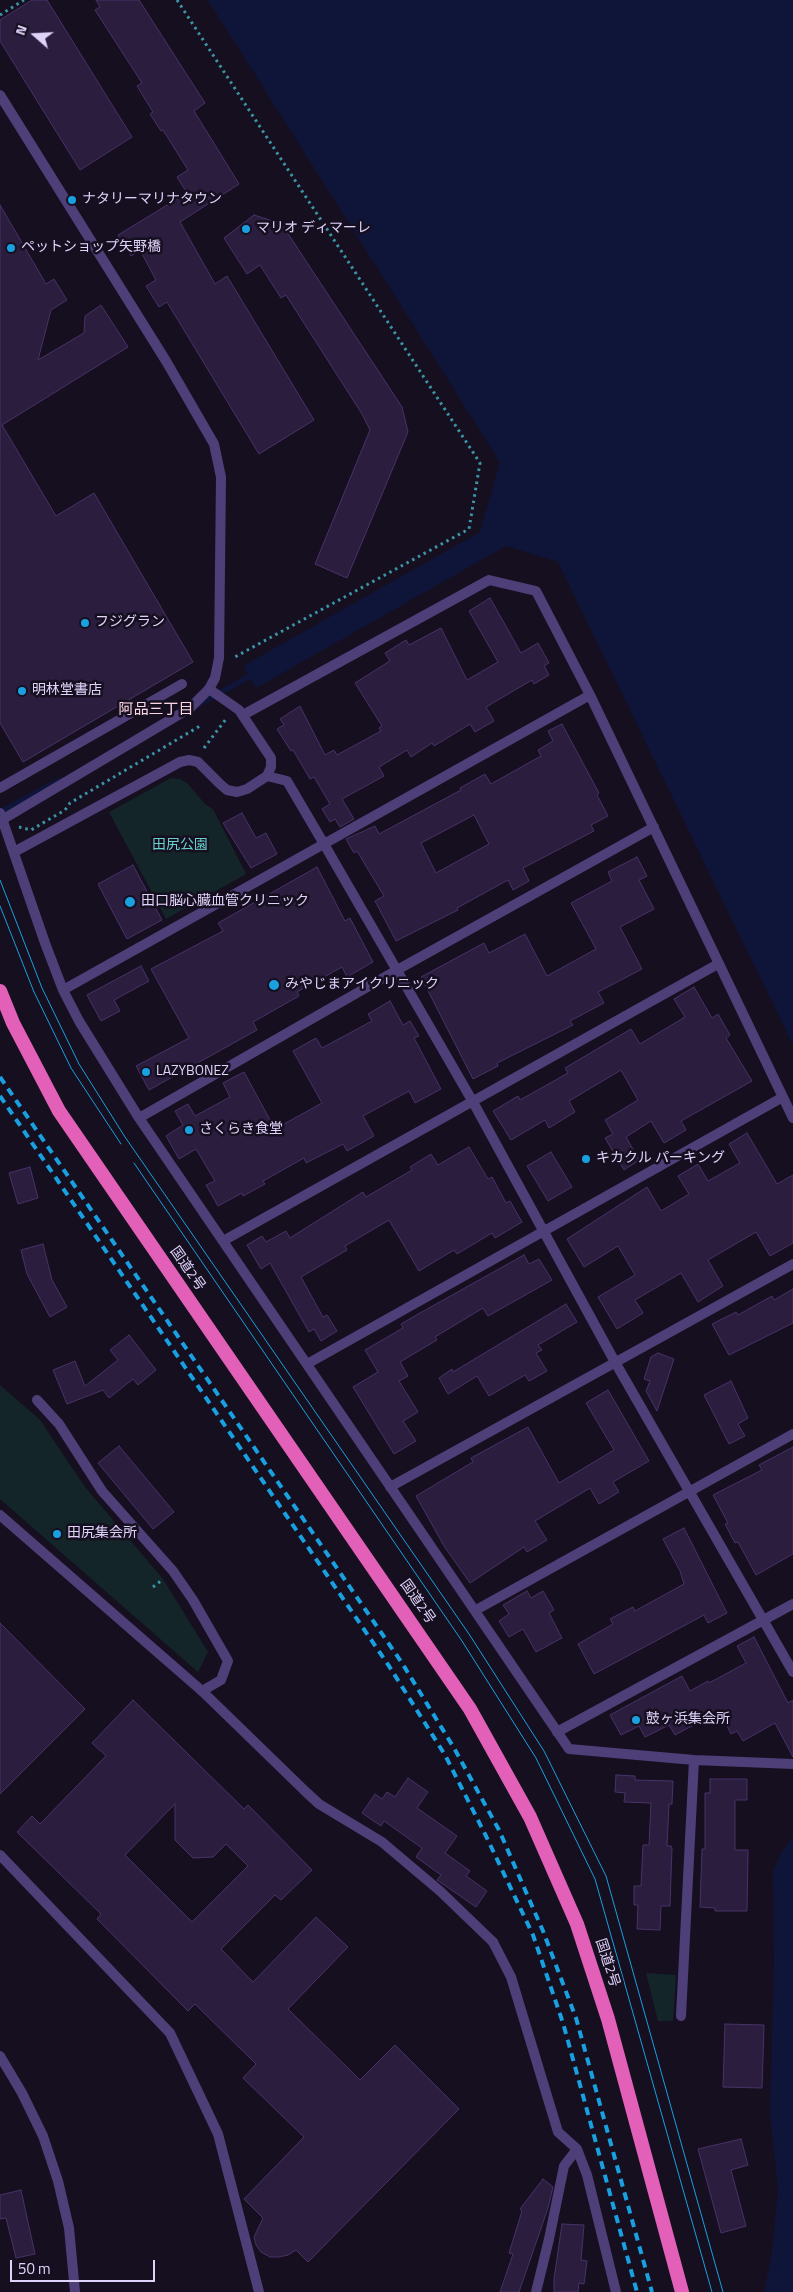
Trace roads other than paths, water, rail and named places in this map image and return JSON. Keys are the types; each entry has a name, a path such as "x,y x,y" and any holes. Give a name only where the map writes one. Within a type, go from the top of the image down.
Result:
{"highway":[{"name":"国道2号","path":"0,991 13,1023 59,1111 470,1709 530,1817 577,1924 605,2011 682,2292"}],"street":[{"path":"0,95 166,361 214,444 221,477 218,668 209,689 190,708 0,821"},
{"path":"243,715 489,580 536,591 590,695 793,1118"},
{"path":"0,788 182,684"},
{"path":"14,852 180,762 189,760 198,762 220,784 228,790 237,792 247,789 267,776 271,767 271,758 267,749 243,715 209,689"},
{"path":"63,990 590,695"},
{"path":"267,776 287,781 324,844 473,1102 615,1362 793,1672"},
{"path":"0,813 63,990 79,1021 139,1118 569,1749 694,1760 793,1764"},
{"path":"139,1118 397,970 654,827"},
{"path":"223,1241 718,964"},
{"path":"307,1364 783,1097"},
{"path":"390,1487 793,1264"},
{"path":"37,1400 59,1424 102,1491 173,1571 193,1600 228,1661 221,1680 202,1691"},
{"path":"476,1610 690,1493 793,1434"},
{"path":"0,1515 202,1691 319,1804 382,1842 440,1891 493,1942 511,1977 558,2132 576,2149 587,2176 616,2292"},
{"path":"557,1732 793,1604"},
{"path":"681,2016 694,1760"},
{"path":"0,1855 170,2033 218,2134 259,2292"},
{"path":"0,2056 22,2093 58,2181 69,2228 75,2292"},
{"path":"536,2292 564,2166 576,2149"}],"water":[{"path":"208,0 793,0 793,1045 558,562 506,546 256,688 243,666 480,532 500,462"},
{"path":"793,1837 793,2292 764,2292 772,2254 778,2189 770,2113 774,1964 773,1872 782,1851"}],"waterway":[{"path":"197,705 249,677"},
{"path":"0,812 60,780"}],"tram line":[{"path":"0,880 42,988 79,1064 125,1137 469,1634 544,1751 606,1876 723,2292"},
{"path":"0,906 34,992 71,1068 121,1144"},
{"path":"134,1163 462,1641 536,1758 595,1879 712,2292"}],"railway":[{"path":"0,1077 402,1663 454,1748 499,1830 543,1931 576,2018 652,2292"},
{"path":"0,1096 389,1666 445,1755 533,1935 563,2023 637,2292"}],"place":[{"name":"ナタリーマリナタウン","path":"72,200"},
{"name":"マリオ ディマーレ","path":"246,229"},
{"name":"ペットショップ矢野橋","path":"11,248"},
{"name":"フジグラン","path":"85,623"},
{"name":"明林堂書店","path":"22,691"},
{"name":"田口脳心臓血管クリニック","path":"130,902"},
{"name":"みやじまアイクリニック","path":"274,985"},
{"name":"LAZYBONEZ","path":"146,1072"},
{"name":"さくらき食堂","path":"189,1130"},
{"name":"キカクル パーキング","path":"586,1159"},
{"name":"田尻集会所","path":"57,1534"},
{"name":"鼓ヶ浜集会所","path":"636,1720"}],"district":[{"name":"阿品三丁目","path":"156,710"}],"park label":[{"name":"田尻公園","path":"180,846"}]}
